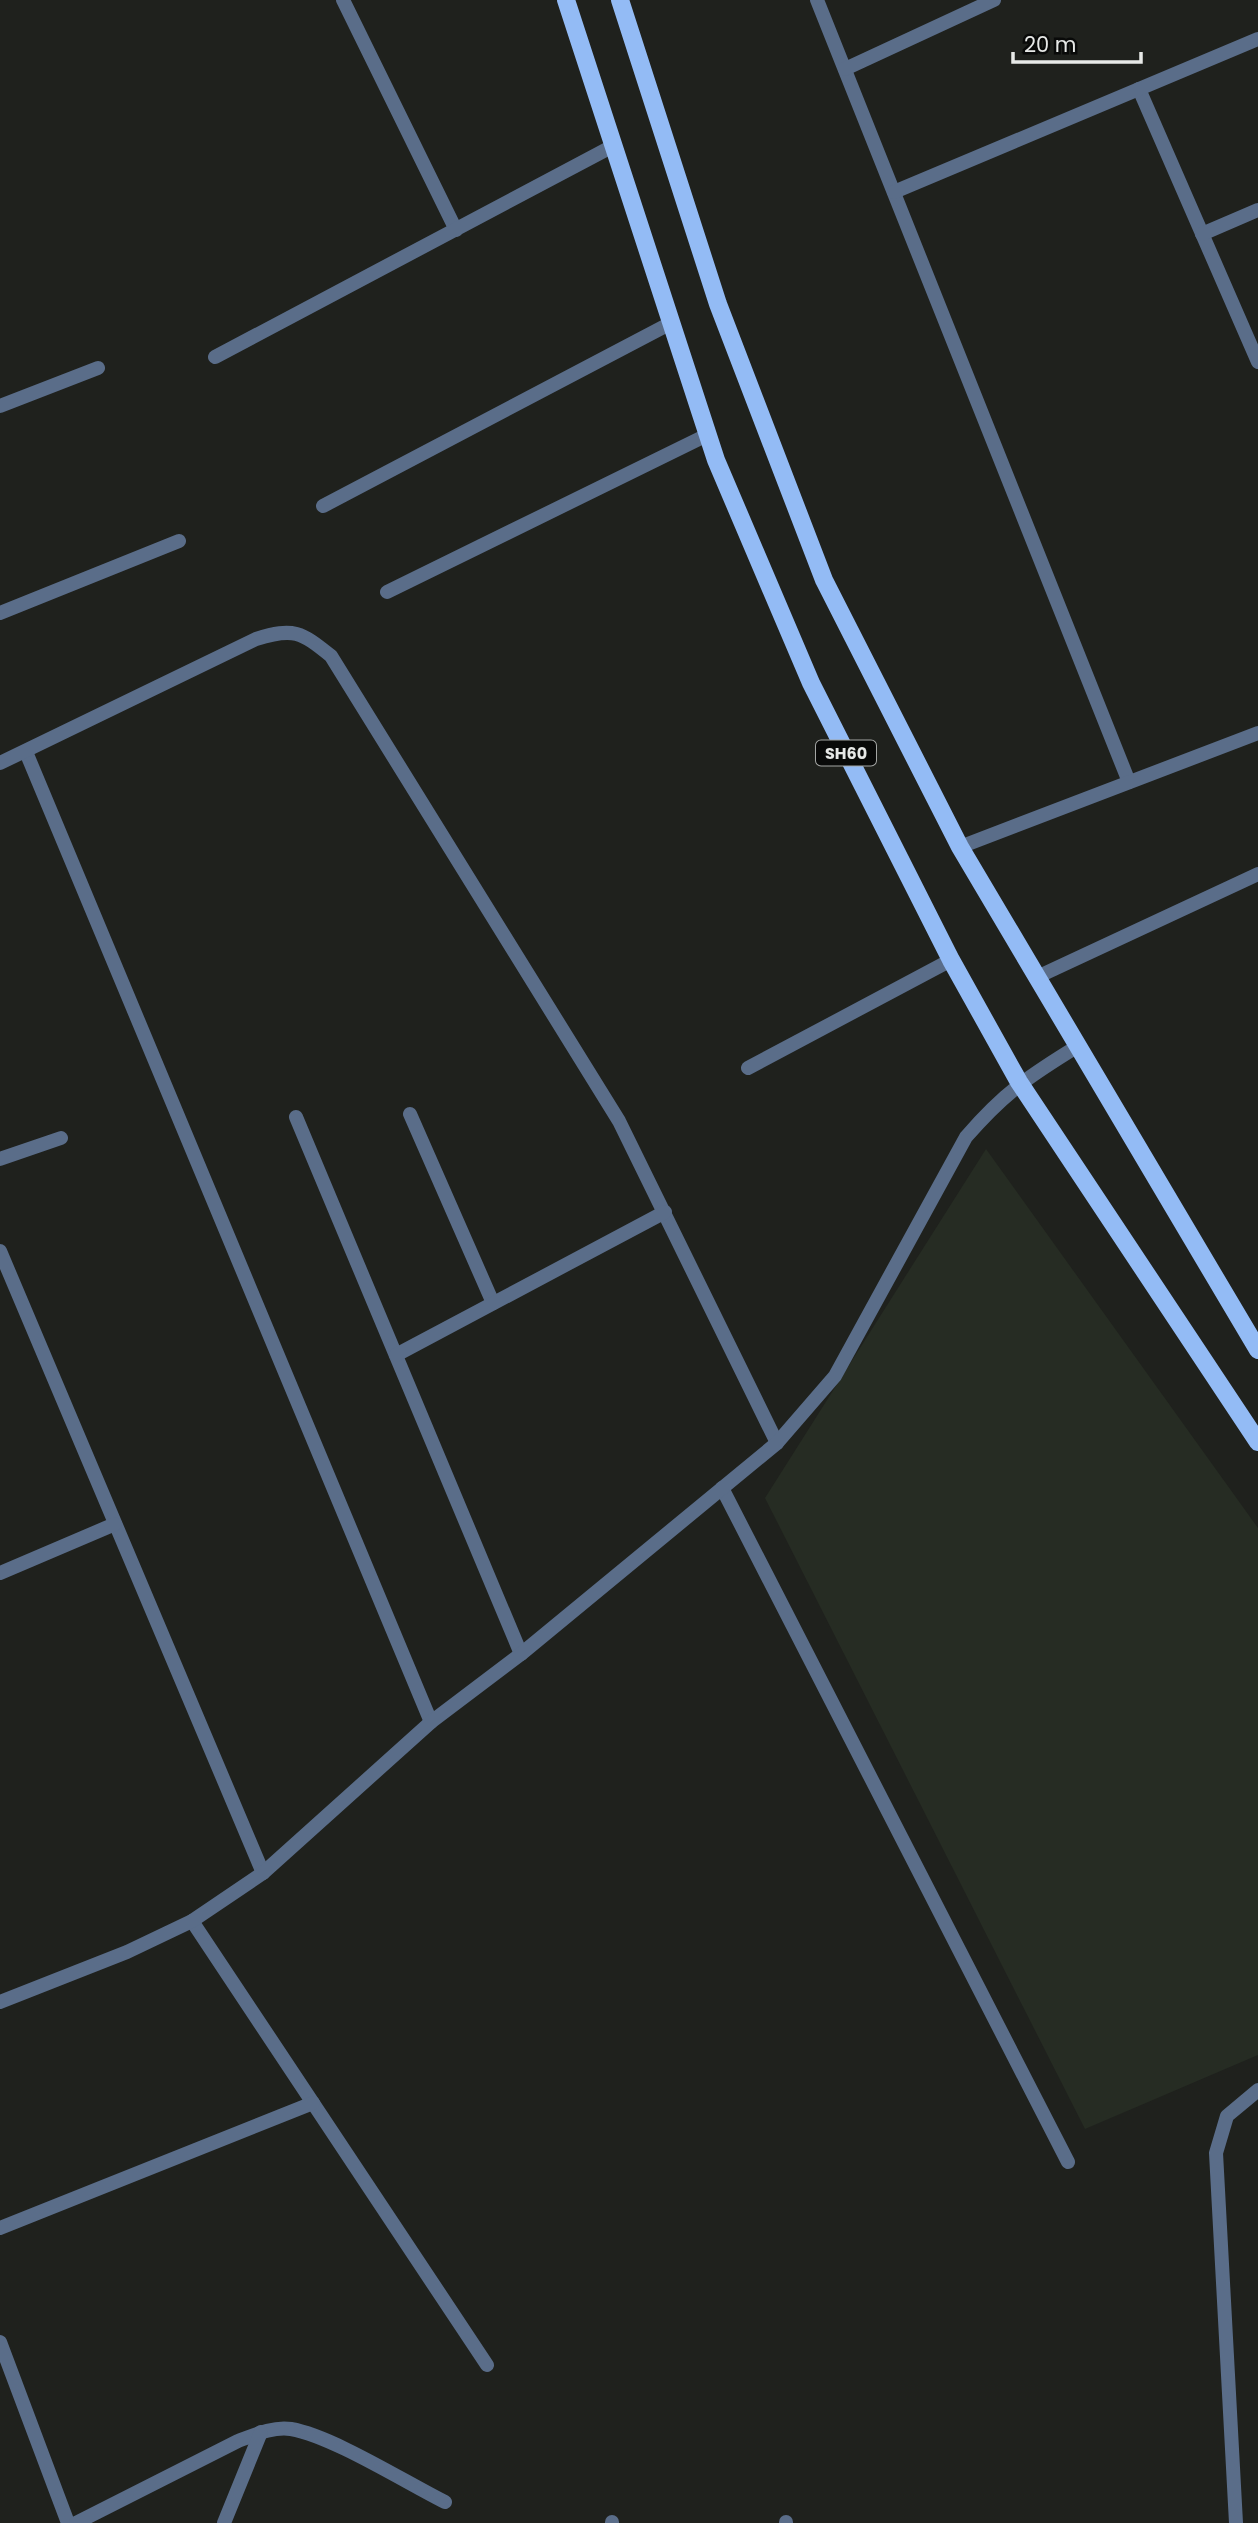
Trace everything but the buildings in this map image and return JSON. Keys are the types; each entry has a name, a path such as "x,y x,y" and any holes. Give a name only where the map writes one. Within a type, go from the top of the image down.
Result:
{"main road":[{"name":"SH60","path":"566,0 707,435 811,683 951,960 1019,1082 1258,1443"},
{"path":"620,0 718,303 824,580 960,847 1258,1350"}],"street":[{"path":"343,0 456,230"},
{"path":"817,0 1129,782"},
{"path":"845,69 994,0"},
{"path":"894,192 1258,38"},
{"path":"1139,89 1258,362"},
{"path":"215,357 613,146"},
{"path":"1202,234 1258,210"},
{"path":"323,506 671,323"},
{"path":"0,406 97,368"},
{"path":"387,592 707,435"},
{"path":"0,613 179,541"},
{"path":"0,763 257,639 285,630 306,635 331,656 619,1121 777,1443"},
{"path":"960,847 1258,733"},
{"path":"26,752 431,1722"},
{"path":"1037,977 1258,874"},
{"path":"748,1068 951,960"},
{"path":"0,2002 127,1952 192,1921 263,1873 431,1722 522,1654 777,1443 835,1376 966,1137 992,1106 1019,1082 1078,1046"},
{"path":"410,1114 493,1303"},
{"path":"296,1117 522,1654"},
{"path":"0,1159 61,1138"},
{"path":"396,1355 665,1212"},
{"path":"0,1251 263,1873"},
{"path":"722,1488 1068,2162"},
{"path":"0,1573 114,1524"},
{"path":"192,1921 487,2365"},
{"path":"1236,2523 1216,2153 1227,2116 1258,2090"},
{"path":"0,2228 313,2102"},
{"path":"0,2342 68,2523"},
{"path":"76,2523 261,2432 289,2429 319,2438 445,2502"},
{"path":"224,2523 261,2432"}],"shaded area":[{"path":"986,1149 1258,1528 1258,2055 1085,2129 765,1498"}]}
